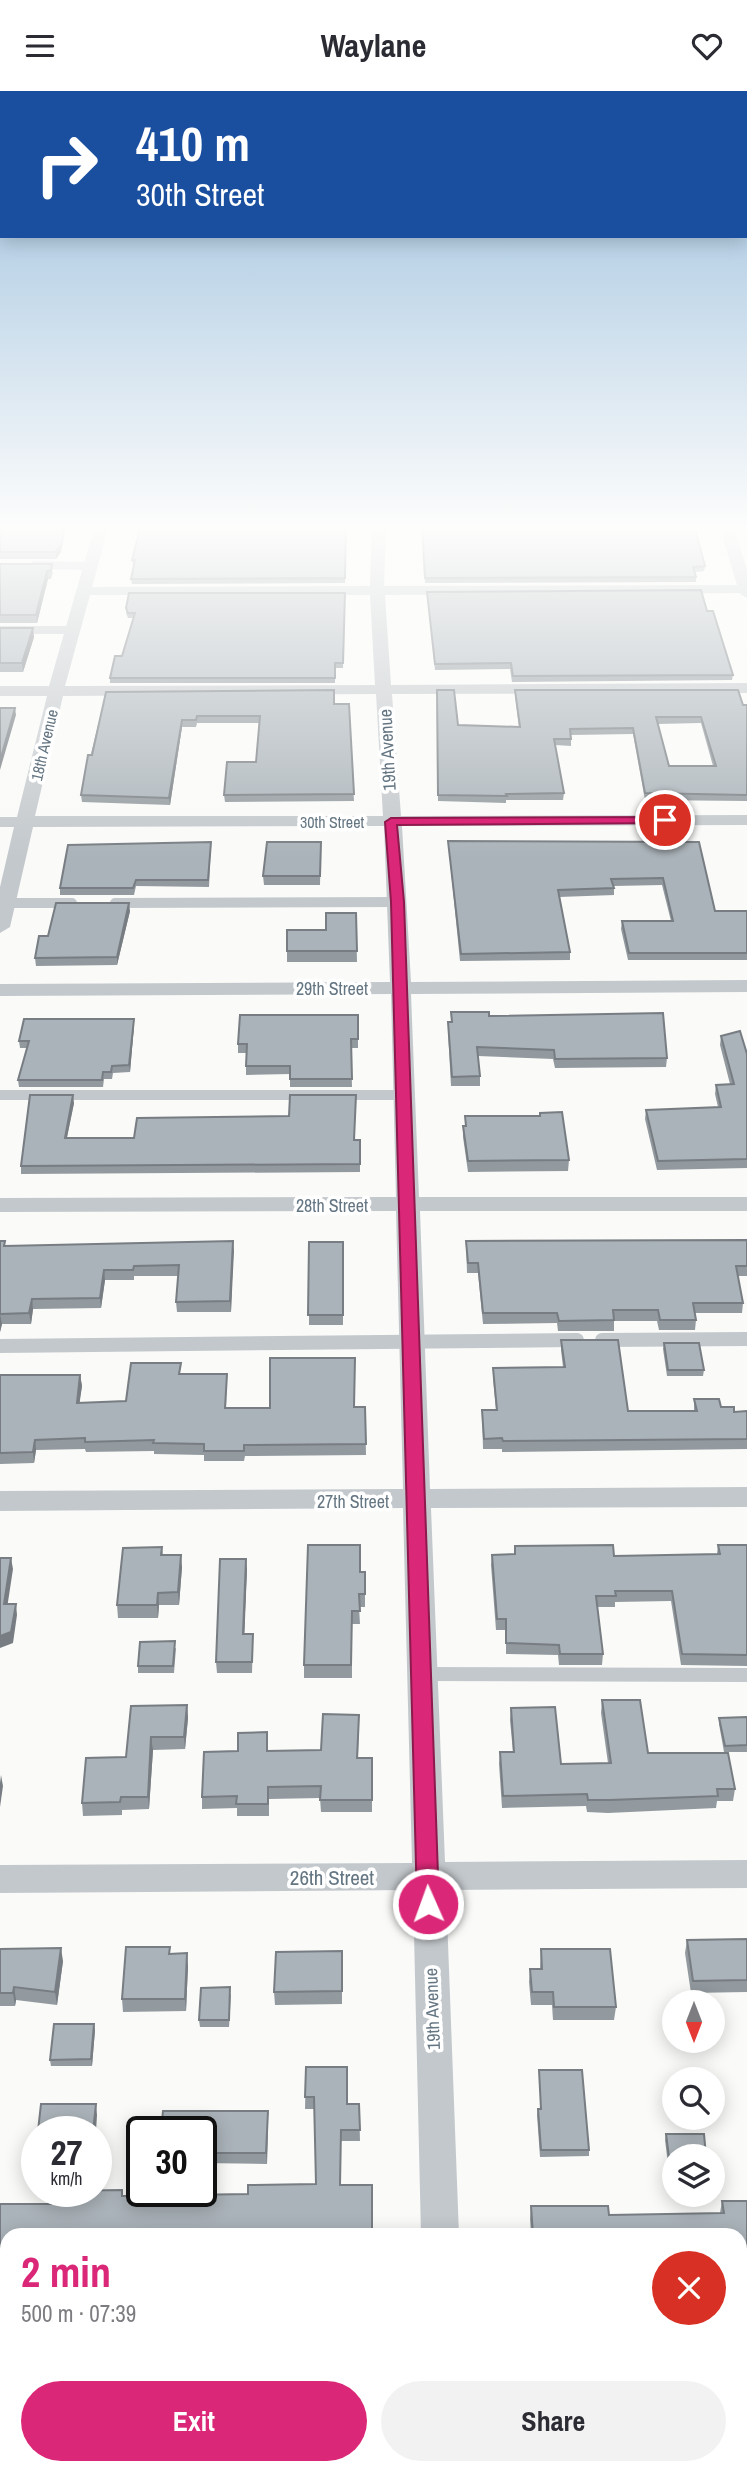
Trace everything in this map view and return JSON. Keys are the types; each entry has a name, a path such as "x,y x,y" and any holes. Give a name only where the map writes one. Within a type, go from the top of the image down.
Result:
{"street":[{"name":"18th Avenue","path":"0,927 27,822 56,690 72,636"},
{"name":"19th Avenue","path":"380,636 398,902 420,1674 440,2228"},
{"path":"0,691 747,688"},
{"name":"30th Street","path":"0,822 747,820"},
{"name":"29th Street","path":"0,990 747,986"},
{"name":"28th Street","path":"0,1205 747,1204"},
{"name":"27th Street","path":"0,1501 416,1501 747,1497"},
{"name":"26th Street","path":"0,1879 747,1874"}],"lane":[{"path":"104,903 398,902"},
{"path":"6,904 90,903"},
{"path":"0,1095 403,1095"},
{"path":"0,1346 747,1339"},
{"path":"420,1674 747,1675"}],"building":[{"path":"0,636 30,636 22,663 0,663"},
{"path":"128,636 344,636 343,663 335,663 335,678 110,678 115,656 122,656"},
{"path":"432,636 721,636 733,675 513,676 511,663 435,664"},
{"path":"334,690 334,704 349,704 354,794 224,795 227,762 256,762 260,716 197,716 196,720 182,720 169,798 81,795 88,755 92,755 106,692"},
{"path":"437,690 454,690 458,725 520,727 515,690 738,690 743,705 747,705 747,795 645,793 633,728 570,729 571,739 554,739 564,793 438,795","holes":["656,717 701,717 716,766 669,766"]},
{"path":"0,708 15,708 0,761"},
{"path":"448,841 699,842 715,911 747,911 747,953 629,953 622,921 673,921 663,878 611,879 614,888 558,890 570,952 461,954"},
{"path":"211,842 208,880 136,880 133,888 60,888 68,845"},
{"path":"267,842 321,842 320,876 263,876"},
{"path":"56,903 129,903 117,957 35,958 39,936 48,936"},
{"path":"326,913 356,913 357,951 287,951 287,930 326,930"},
{"path":"451,1012 489,1012 489,1016 663,1013 667,1058 555,1059 554,1050 477,1047 480,1076 452,1077 448,1022 452,1022"},
{"path":"240,1015 358,1015 358,1039 351,1039 352,1079 290,1079 290,1066 246,1066 247,1044 238,1044"},
{"path":"24,1019 134,1019 129,1065 112,1066 111,1072 103,1072 102,1080 18,1080 29,1041 19,1041"},
{"path":"740,1031 747,1054 747,1159 658,1161 646,1110 721,1107 716,1085 734,1084 721,1036"},
{"path":"30,1095 73,1095 65,1138 134,1138 137,1118 289,1116 290,1095 356,1095 354,1140 360,1140 360,1164 21,1166"},
{"path":"562,1112 569,1160 468,1161 463,1126 466,1126 465,1116 540,1116 540,1113"},
{"path":"747,1240 747,1266 736,1266 743,1303 693,1303 696,1320 660,1320 658,1310 613,1310 614,1320 559,1321 557,1313 483,1313 478,1263 468,1263 466,1241"},
{"path":"0,1241 5,1241 4,1246 233,1241 230,1301 176,1302 179,1265 134,1266 133,1270 104,1270 100,1298 32,1299 29,1313 0,1314"},
{"path":"309,1242 343,1242 343,1315 308,1315"},
{"path":"561,1340 618,1340 628,1411 697,1411 694,1399 719,1399 721,1407 734,1407 734,1412 747,1411 747,1439 484,1439 482,1410 497,1410 493,1368 565,1367"},
{"path":"664,1343 699,1343 704,1370 668,1370"},
{"path":"270,1358 355,1358 354,1407 365,1407 366,1444 244,1445 244,1451 204,1451 204,1444 153,1443 154,1440 85,1442 85,1438 35,1440 33,1452 0,1453 0,1375 80,1375 77,1403 126,1401 131,1363 181,1363 179,1374 227,1374 225,1408 270,1408"},
{"path":"308,1545 360,1545 360,1572 365,1572 365,1594 359,1594 360,1611 352,1611 351,1665 304,1665"},
{"path":"613,1545 614,1556 720,1554 718,1545 747,1545 747,1655 682,1654 672,1591 615,1591 616,1596 596,1596 603,1654 560,1654 559,1645 506,1643 506,1619 497,1619 492,1555 515,1554 515,1546"},
{"path":"162,1547 161,1555 181,1555 178,1592 158,1593 157,1605 117,1605 123,1548"},
{"path":"0,1558 11,1558 4,1604 16,1604 11,1632 0,1636"},
{"path":"220,1559 246,1559 243,1634 253,1634 252,1662 216,1662"},
{"path":"175,1641 173,1666 138,1666 140,1642"},
{"path":"602,1700 640,1700 648,1753 728,1753 735,1789 717,1789 718,1796 610,1800 588,1800 587,1794 503,1796 500,1752 514,1752 511,1708 555,1707 561,1764 611,1763"},
{"path":"187,1705 184,1737 151,1737 148,1797 121,1797 120,1802 82,1803 86,1758 126,1757 131,1706"},
{"path":"323,1714 359,1715 357,1758 372,1758 372,1800 320,1800 321,1786 268,1787 268,1804 236,1804 237,1796 202,1797 204,1752 238,1751 238,1733 267,1732 267,1751 321,1750"},
{"path":"747,1717 747,1745 725,1746 719,1718"},
{"path":"747,1939 747,1980 693,1981 687,1940"},
{"path":"126,1947 170,1947 169,1954 187,1953 185,1999 122,1999"},
{"path":"61,1948 55,1992 14,1987 13,1993 0,1993 0,1949"},
{"path":"541,1949 610,1949 616,2007 554,2007 553,1992 532,1992 530,1969 542,1969"},
{"path":"342,1951 342,1991 274,1992 276,1952"},
{"path":"230,1987 229,2020 199,2020 201,1988"},
{"path":"54,2024 94,2024 91,2059 50,2060"},
{"path":"306,2067 347,2067 347,2104 359,2104 360,2130 341,2130 340,2185 372,2185 372,2228 0,2228 0,2204 21,2204 21,2207 112,2207 112,2190 122,2190 122,2196 126,2196 126,2207 217,2207 217,2194 248,2194 248,2185 316,2184 314,2097 305,2097"},
{"path":"539,2070 582,2070 589,2150 541,2150"},
{"path":"41,2104 96,2104 95,2116 40,2116"},
{"path":"163,2111 268,2111 266,2153 217,2153 217,2116 162,2116"},
{"path":"666,2134 704,2134 705,2144 667,2144"},
{"path":"725,2201 747,2201 747,2228 533,2228 531,2206 608,2206 609,2215 724,2213"}],"route":[{"path":"428,1904 398,902 391,822 665,820"}]}
